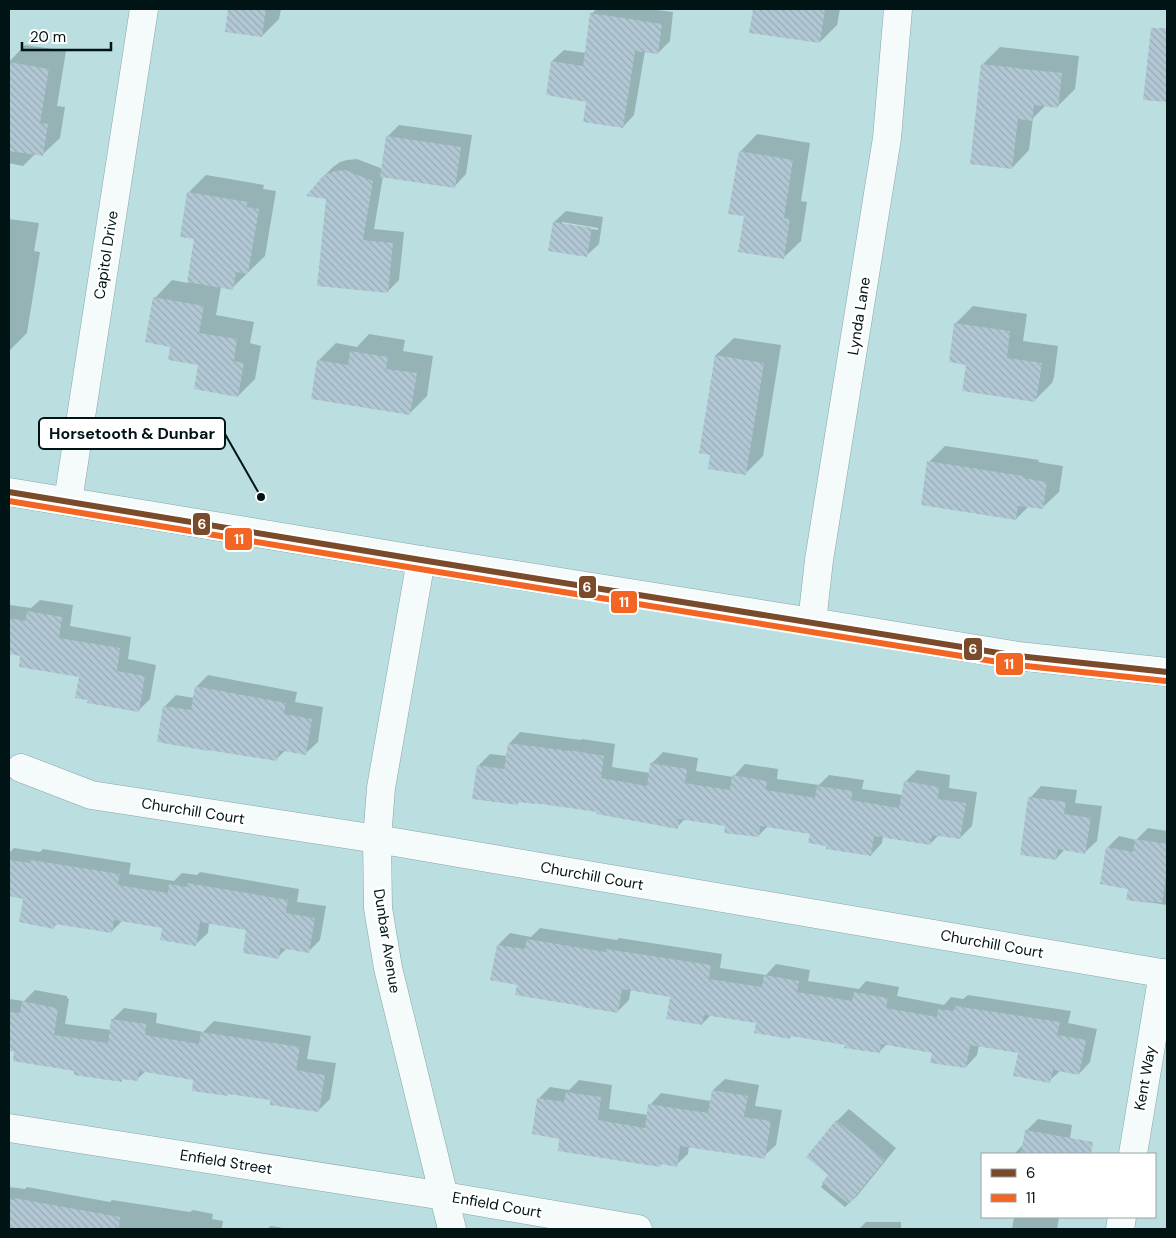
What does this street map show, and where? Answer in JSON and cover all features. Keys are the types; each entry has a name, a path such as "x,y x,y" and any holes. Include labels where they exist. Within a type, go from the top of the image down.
{"street":[{"name":"Capitol Drive","path":"68,501 144,9"},
{"name":"Lynda Lane","path":"812,622 819,560 887,138 898,9"},
{"path":"9,492 1018,656 1167,672"},
{"name":"Dunbar Avenue","path":"421,560 381,788 376,839 378,908 388,968 452,1229"},
{"name":"Churchill Court","path":"21,768 91,795 376,839 1165,973"},
{"name":"Kent Way","path":"1133,1153 1165,973"},
{"name":"Enfield Street","path":"9,1128 444,1196"},
{"name":"Enfield Court","path":"444,1196 638,1229"}],"building":[{"path":"228,9 266,9 262,37 225,32"},
{"path":"753,9 825,9 820,43 749,33"},
{"path":"590,13 662,24 658,54 635,51 623,128 583,122 586,102 546,95 551,61 583,66"},
{"path":"1151,28 1167,28 1167,102 1143,100"},
{"path":"9,62 49,69 40,123 48,124 43,156 9,151"},
{"path":"981,64 1062,73 1058,108 1034,105 1032,121 1018,119 1012,169 970,164"},
{"path":"386,136 461,147 455,188 380,177"},
{"path":"739,151 793,160 784,218 790,219 784,259 738,252 744,216 728,214"},
{"path":"345,170 373,181 363,240 393,243 388,293 317,286 326,199 306,196 323,176 335,171"},
{"path":"187,192 248,202 246,207 259,209 248,274 236,272 233,290 187,282 194,239 180,237"},
{"path":"553,222 592,228 587,257 548,251"},
{"path":"153,297 204,306 199,333 237,339 234,361 244,363 238,397 194,389 198,365 168,360 170,347 145,342"},
{"path":"954,323 1010,331 1007,358 1042,363 1035,402 962,391 966,365 949,362"},
{"path":"350,351 388,357 386,369 417,373 410,415 311,399 317,360 348,365"},
{"path":"715,355 764,363 746,475 708,469 710,455 699,453"},
{"path":"927,461 1023,476 1023,478 1047,482 1043,509 1018,506 1016,520 921,505"},
{"path":"27,611 62,617 59,638 120,648 117,671 145,676 139,712 87,703 88,700 75,698 79,677 19,667 20,656 9,654 9,618 25,621"},
{"path":"195,686 286,703 284,714 312,719 306,755 279,750 277,761 157,742 163,706 191,710"},
{"path":"508,743 604,756 601,778 647,786 650,763 687,769 685,783 730,790 732,775 767,781 766,790 815,798 817,786 853,791 851,800 899,808 904,781 939,787 938,799 966,803 960,839 932,835 930,845 874,836 871,856 826,849 826,846 808,843 810,834 760,826 759,837 724,833 725,826 679,819 678,829 596,814 597,812 535,803 518,802 518,805 472,799 477,765 504,769"},
{"path":"1028,797 1066,802 1064,814 1091,818 1085,854 1058,849 1056,860 1020,855"},
{"path":"1135,839 1167,844 1167,870 1162,903 1126,900 1128,889 1100,884 1106,847 1133,852"},
{"path":"9,860 30,863 31,860 120,874 118,885 168,893 169,884 187,887 187,883 288,900 286,913 315,918 309,953 280,948 279,959 243,953 246,930 200,922 196,946 160,940 162,928 114,920 112,933 55,924 54,929 19,922 23,899 9,896"},
{"path":"527,939 606,952 606,949 711,965 709,979 762,987 764,975 799,981 797,992 852,1001 854,992 888,998 886,1008 937,1017 938,1009 954,1011 955,1006 1060,1022 1057,1035 1086,1040 1079,1075 1053,1070 1050,1083 1013,1076 1018,1053 970,1045 966,1068 930,1063 932,1053 881,1044 880,1053 844,1048 845,1045 791,1036 790,1039 754,1033 756,1023 704,1015 702,1025 666,1019 670,997 622,989 618,1013 515,995 517,985 490,980 497,945 525,949"},
{"path":"22,1001 58,1010 54,1035 108,1043 111,1019 146,1024 145,1035 199,1044 201,1032 300,1047 296,1070 325,1075 319,1112 270,1105 270,1100 192,1091 193,1080 139,1071 138,1081 122,1079 122,1082 74,1075 74,1071 13,1061 14,1052 9,1051 9,1012 20,1013"},
{"path":"712,1090 748,1096 744,1117 771,1121 765,1159 680,1146 677,1167 661,1164 660,1167 558,1151 559,1139 532,1134 537,1098 564,1102 566,1092 601,1097 598,1120 645,1128 648,1104 708,1113"},
{"path":"836,1120 885,1160 849,1204 822,1183 828,1175 806,1157"},
{"path":"1025,1130 1093,1142 1091,1153 1021,1153"},
{"path":"14,1198 120,1217 119,1229 9,1229 9,1199 14,1200"}],"transit line":[{"name":"6","path":"9,492 1018,656 1167,672"},
{"name":"11","path":"9,501 1017,665 1166,681"}],"place":[{"name":"Horsetooth & Dunbar","path":"261,497"}]}
